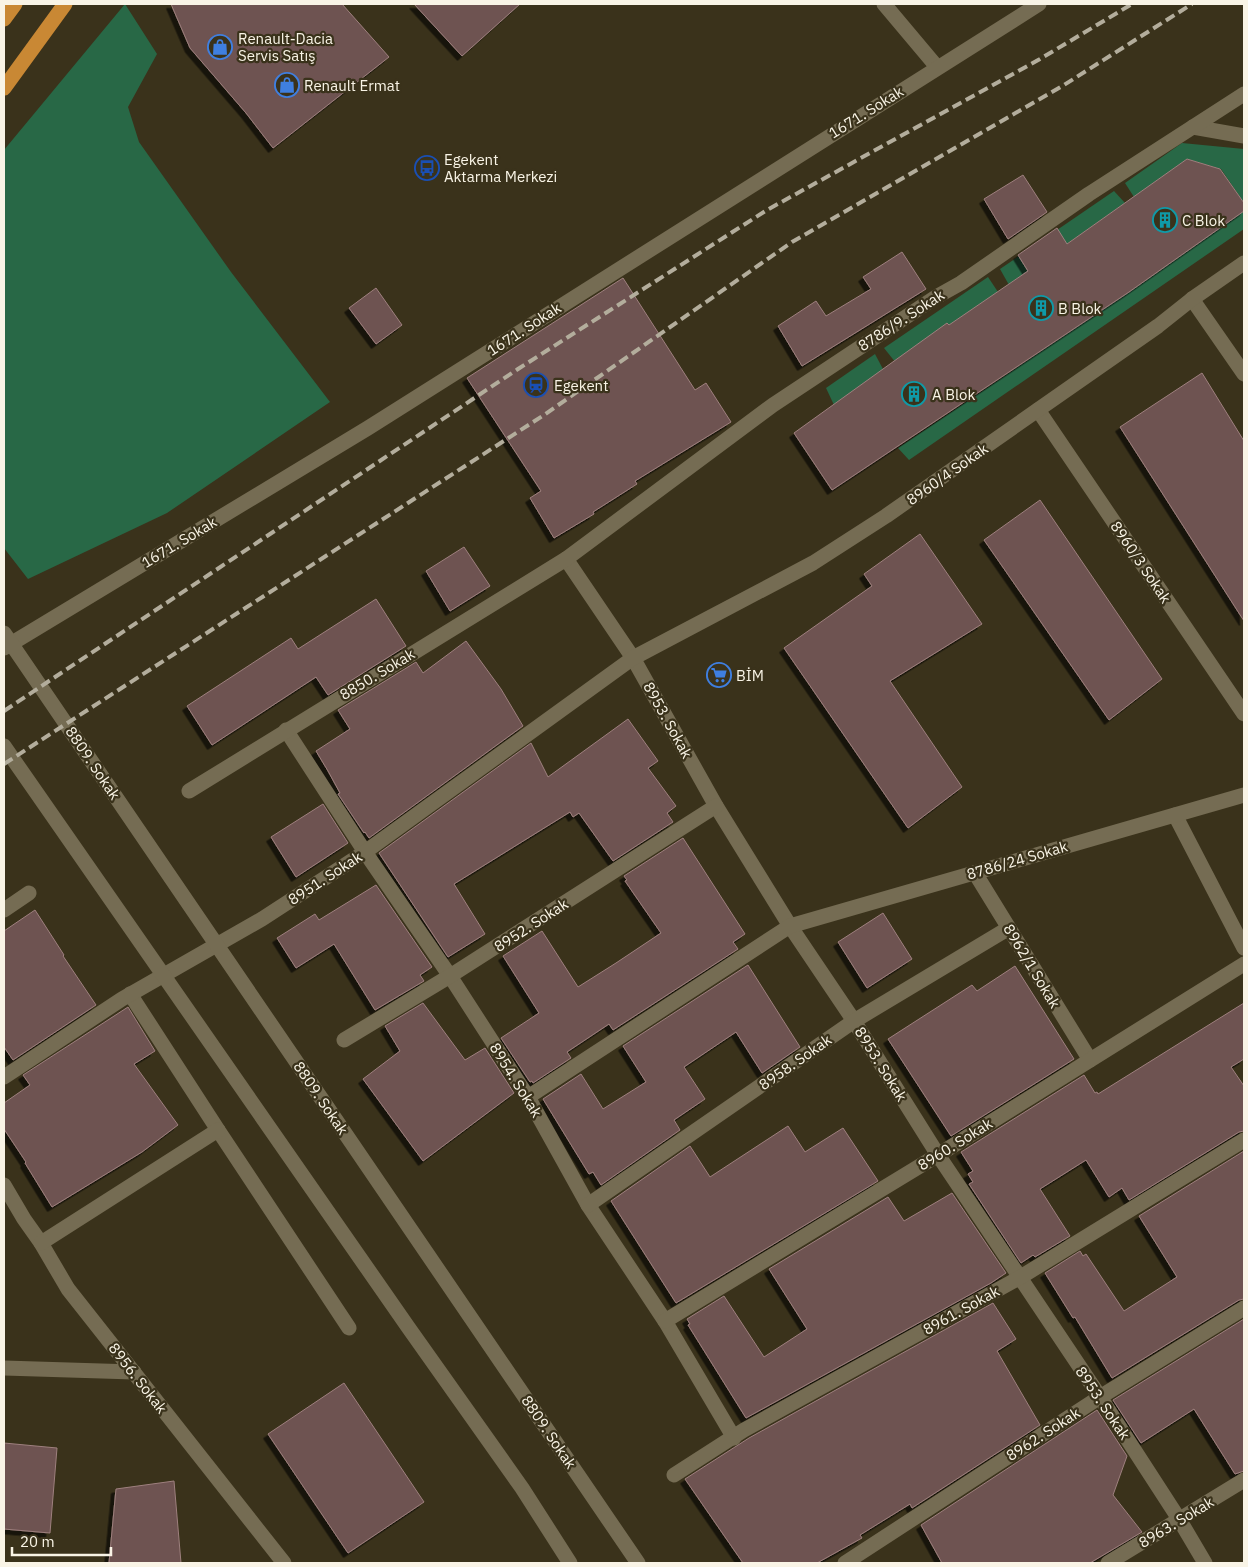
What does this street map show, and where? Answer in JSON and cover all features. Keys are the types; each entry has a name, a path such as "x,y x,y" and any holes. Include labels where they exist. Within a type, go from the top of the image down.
{"highway":[{"path":"4,19 15,4"},
{"path":"4,88 65,4"}],"street":[{"path":"884,4 937,67"},
{"name":"1671. Sokak","path":"4,648 368,428 1039,4"},
{"name":"8786/9. Sokak","path":"566,559 772,405 960,283 1089,194 1244,94"},
{"path":"1193,127 1244,136"},
{"name":"8960/4 Sokak","path":"633,658 814,563 912,498 1158,326 1192,299 1244,263"},
{"path":"1192,299 1244,374"},
{"name":"8960/3 Sokak","path":"1038,410 1244,714"},
{"name":"8953. Sokak","path":"566,559 633,658 716,806 790,926 854,1021 938,1155 1180,1519 1205,1563"},
{"name":"8850. Sokak","path":"189,790 566,559"},
{"name":"8809. Sokak","path":"4,633 638,1563"},
{"name":"8951. Sokak","path":"4,1077 130,994 262,919 365,852 633,658"},
{"name":"8954. Sokak","path":"286,730 528,1097 588,1205 665,1321 734,1438"},
{"path":"4,746 402,1319 522,1488 566,1562"},
{"name":"8786/24 Sokak","path":"528,1097 790,926 1175,816 1244,794"},
{"name":"8952. Sokak","path":"344,1040 450,976 716,806"},
{"path":"1175,816 1244,948"},
{"name":"8962/1 Sokak","path":"975,873 1090,1060"},
{"path":"4,910 29,893"},
{"name":"8958. Sokak","path":"588,1205 854,1021 1009,928"},
{"name":"8960. Sokak","path":"665,1321 938,1155 1244,964"},
{"path":"130,994 349,1328"},
{"path":"41,1243 218,1130"},
{"name":"8961. Sokak","path":"674,1475 761,1421 1019,1278 1244,1140"},
{"name":"8956. Sokak","path":"4,1186 68,1289 284,1563"},
{"name":"8962. Sokak","path":"854,1561 1100,1397 1244,1308"},
{"path":"4,1368 134,1372"},
{"name":"8963. Sokak","path":"1108,1563 1244,1480"}],"green space":[{"path":"125,4 157,54 128,107 139,142 231,272 330,402 167,513 28,579 4,548 4,150"},
{"path":"1182,143 1244,149 1244,203 1221,169 1187,159 1134,197 1125,183"},
{"path":"1114,191 1125,203 1009,285 1000,269"},
{"path":"1244,211 1244,229 909,460 898,448 1129,292"},
{"path":"988,277 998,292 896,363 884,348"},
{"path":"875,354 884,371 834,405 826,388"}],"building":[{"name":"Renault Ermat","path":"171,4 342,4 389,57 273,148 246,113 190,48"},
{"path":"414,4 520,4 462,56"},
{"path":"1187,159 1220,169 1244,203 1244,211 1129,292 832,490 794,433 947,323 949,325 1028,271 1018,255 1057,228 1067,244"},
{"path":"1023,175 1047,212 1008,239 984,199"},
{"path":"902,252 926,289 802,366 778,326 816,301 826,316 871,289 863,277"},
{"path":"623,278 695,390 706,383 731,422 635,481 637,484 593,512 594,514 554,538 530,498 541,491 467,378"},
{"path":"376,288 402,325 376,344 349,308"},
{"path":"1202,373 1244,441 1244,621 1120,427"},
{"path":"1040,500 1162,679 1109,720 984,540"},
{"path":"920,534 982,624 890,681 962,787 908,828 784,648 872,586 864,574"},
{"path":"464,547 490,586 450,611 426,571"},
{"path":"376,599 406,646 328,695 316,677 212,745 187,706 291,638 298,649"},
{"path":"466,641 501,689 523,726 369,838 338,794 340,793 316,751 350,729 338,710 416,662 423,673"},
{"path":"628,719 658,761 648,768 676,806 667,813 673,822 613,861 579,813 573,817 570,812 454,884 485,934 448,957 379,853 531,743 548,777"},
{"path":"323,804 348,843 296,877 271,837"},
{"path":"683,838 745,934 733,942 738,949 613,1030 609,1024 567,1052 571,1058 533,1083 532,1081 530,1082 501,1038 539,1013 503,956 542,931 578,987 616,963 661,933 625,881 627,880 624,876"},
{"path":"376,885 432,967 420,975 424,981 375,1010 334,944 296,968 277,938 315,914 319,920"},
{"path":"35,910 96,1005 13,1060 4,1047 4,931"},
{"path":"883,913 912,959 867,988 838,942"},
{"path":"748,965 800,1047 762,1073 736,1032 684,1067 705,1099 674,1120 680,1130 601,1185 593,1172 589,1174 543,1099 581,1074 603,1109 646,1082 623,1046"},
{"path":"1015,966 1074,1059 951,1136 888,1039 972,985 977,991"},
{"path":"423,1003 465,1060 485,1048 514,1093 423,1161 363,1079 400,1051 385,1026"},
{"path":"1244,1003 1244,1059 1231,1067 1244,1086 1244,1131 1239,1132 1129,1200 1122,1188 1109,1197 1086,1160 1040,1189 1070,1236 1035,1257 1033,1255 1021,1263 969,1184 973,1182 968,1174 973,1171 961,1152 1084,1075 1095,1093 1097,1092 1098,1094"},
{"path":"128,1007 155,1051 134,1064 178,1125 142,1152 52,1207 4,1129 4,1103 30,1085 23,1075"},
{"path":"788,1126 805,1152 843,1128 878,1181 676,1303 611,1201 690,1146 710,1177"},
{"path":"1244,1151 1244,1299 1239,1300 1112,1378 1075,1317 1073,1318 1045,1273 1080,1251 1083,1256 1086,1254 1124,1311 1177,1277 1139,1216"},
{"path":"952,1193 1006,1273 746,1418 688,1325 690,1324 687,1319 724,1296 764,1357 807,1329 769,1269 888,1197 904,1221"},
{"path":"993,1303 1016,1339 997,1351 1040,1425 912,1508 910,1504 860,1535 862,1538 817,1563 743,1563 685,1479 749,1438"},
{"path":"1244,1319 1244,1471 1235,1474 1194,1409 1141,1443 1113,1400"},
{"path":"344,1383 424,1502 348,1553 268,1434"},
{"path":"1097,1410 1127,1456 1113,1495 1142,1532 1090,1563 942,1563 921,1525"},
{"path":"4,1443 57,1448 50,1533 4,1529"},
{"path":"174,1481 181,1563 109,1563 116,1489"}],"railway":[{"path":"4,711 518,369 767,210 1040,59 1132,4"},
{"path":"4,764 544,415 792,242 1064,85 1192,4"}],"place":[{"name":"Renault-Dacia Servis Satış","path":"220,47"},
{"name":"Renault Ermat","path":"287,85"},
{"name":"Egekent Aktarma Merkezi","path":"427,168"},
{"name":"C Blok","path":"1165,220"},
{"name":"B Blok","path":"1041,308"},
{"name":"Egekent","path":"536,385"},
{"name":"A Blok","path":"914,394"},
{"name":"BİM","path":"719,675"}]}
